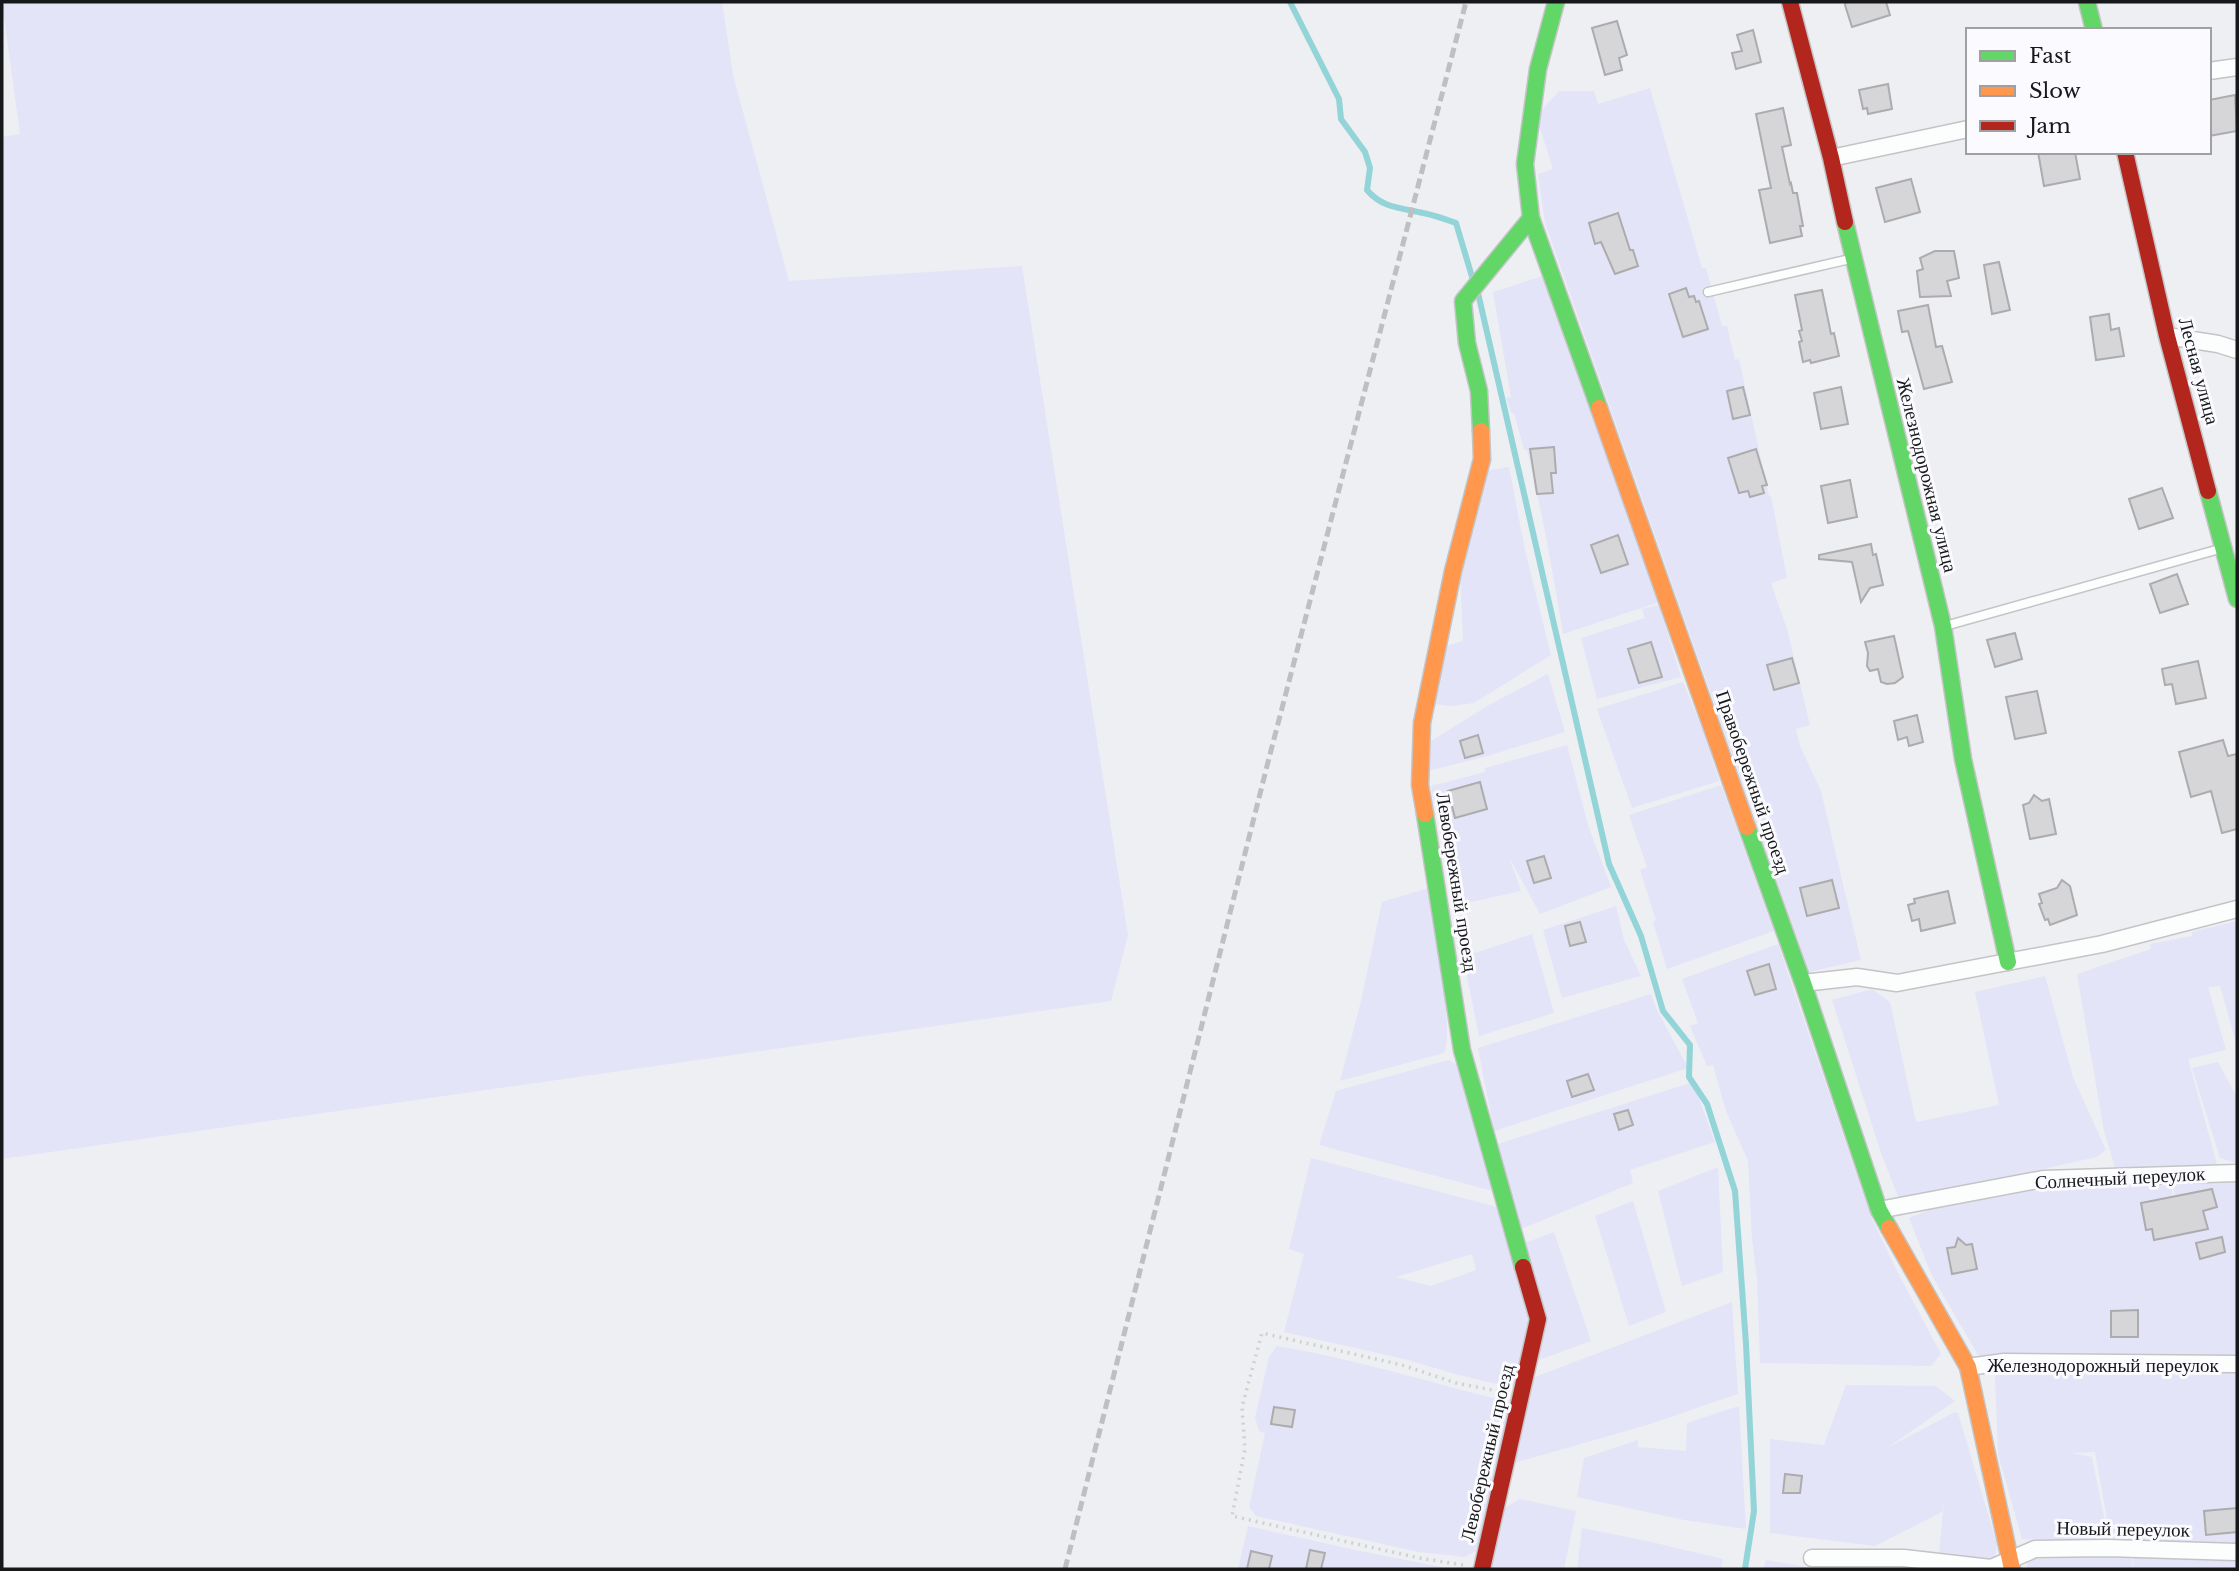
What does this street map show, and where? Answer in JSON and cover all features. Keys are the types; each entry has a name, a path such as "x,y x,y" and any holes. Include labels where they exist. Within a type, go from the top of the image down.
{"street":[{"name":"Правобережный проезд","path":"1556,2 1538,69 1525,164 1531,218 1803,983 1879,1210 1968,1367 2011,1565"},
{"name":"Железнодорожная улица","path":"1790,2 1831,158 1942,626 1963,759 2008,962"},
{"path":"2087,2 2094,28"},
{"path":"2211,71 2237,67"},
{"path":"1831,158 1966,129"},
{"name":"Лесная улица","path":"2125,154 2167,335 2237,599"},
{"name":"Левобережный проезд","path":"1483,1569 1538,1319 1462,1050 1420,785 1422,723 1453,571 1482,459 1479,391 1467,343 1463,301 1531,218"},
{"path":"2167,335 2237,350"},
{"path":"1803,983 1857,976 1897,983 2102,944 2237,909"},
{"name":"Солнечный переулок","path":"1879,1210 2043,1179 2237,1173"},
{"name":"Железнодорожный переулок","path":"1968,1367 2004,1362 2237,1364"},
{"name":"Новый переулок","path":"1812,1558 1905,1558 1991,1569 2011,1565 2035,1549 2237,1552"}],"lane":[{"path":"1708,292 1853,258"},
{"path":"1942,626 2224,547"}],"path":[{"path":"1483,1569 1419,1558 1232,1516 1245,1449 1242,1407 1262,1333 1402,1365 1456,1382 1522,1395"}],"shaded area":[{"path":"2,2 722,2 733,75 789,281 1022,266 1128,935 1111,1001 2,1159 2,137 20,134"},
{"path":"1650,88 1702,268 1706,268 1722,326 1727,326 1735,360 1739,359 1787,578 1771,583 1787,629 1810,725 1796,729 1800,746 1821,791 1861,960 1809,972 1545,223 1538,174 1553,169 1539,125 1539,113 1559,91 1594,91 1598,104"},
{"path":"1546,275 1659,602 1563,634 1527,450 1524,450 1514,413 1511,413 1506,398 1511,397 1493,292"},
{"path":"1509,467 1525,550 1551,655 1474,703 1451,706 1434,704 1446,646 1463,641 1460,571 1485,471"},
{"path":"1659,605 1681,677 1597,699 1581,638 1645,618 1642,609"},
{"path":"1548,674 1565,732 1428,771 1431,741 1489,705"},
{"path":"1683,682 1704,733 1719,781 1632,808 1597,709"},
{"path":"1567,745 1588,825 1611,887 1540,914 1509,857 1521,891 1458,905 1431,786 1485,772 1485,768"},
{"path":"1721,785 1774,931 1667,969 1653,922 1656,920 1640,870 1647,867 1629,815"},
{"path":"1428,888 1445,999 1447,1041 1444,1053 1340,1081 1361,1001 1382,902"},
{"path":"1616,906 1624,940 1641,976 1562,998 1543,930"},
{"path":"2237,921 2237,1046 2220,986 2208,987 2226,1050 2188,1059 2218,1168 2116,1171 2104,1131 2077,974 2151,949 2150,944 2192,936 2192,932"},
{"path":"1532,934 1554,1013 1479,1036 1465,967 1472,954"},
{"path":"1778,944 1872,1219 1941,1354 1931,1366 1760,1363 1748,1161 1726,1111 1713,1065 1707,1066 1690,1026 1698,1023 1682,979"},
{"path":"2045,976 2073,1077 2106,1150 2097,1157 1899,1199 1881,1153 1832,1000 1872,989 1890,1002 1916,1122 1999,1105 1975,992"},
{"path":"1651,994 1688,1068 1494,1131 1478,1048"},
{"path":"1448,1060 1458,1065 1493,1191 1319,1145 1336,1091"},
{"path":"2218,1062 2237,1097 2237,1163 2220,1158 2192,1068"},
{"path":"1693,1082 1715,1142 1630,1170 1633,1183 1521,1229 1498,1144"},
{"path":"1311,1158 1497,1207 1530,1324 1517,1389 1404,1359 1284,1332 1304,1254 1289,1249","holes":["1472,1254 1476,1270 1431,1286 1396,1277"]},
{"path":"1718,1167 1723,1272 1682,1286 1658,1191"},
{"path":"2169,1180 2184,1239 2172,1182 2237,1180 2237,1356 1978,1355 1932,1276 1909,1218 1938,1206 2003,1194 2117,1182"},
{"path":"1633,1201 1666,1312 1629,1326 1595,1216"},
{"path":"1554,1232 1591,1341 1539,1360 1525,1243"},
{"path":"1732,1302 1738,1394 1647,1425 1514,1463 1535,1377"},
{"path":"1277,1346 1366,1365 1514,1403 1476,1551 1465,1557 1419,1552 1256,1516 1249,1507 1265,1433 1259,1431 1255,1418 1269,1357"},
{"path":"2157,1369 2237,1373 2237,1546 2111,1541 2095,1452 2072,1453 2092,1457 2109,1542 2022,1539 1998,1454 1995,1376 2008,1370"},
{"path":"1846,1385 1936,1386 1955,1401 1887,1448 1955,1412 1958,1413 1997,1544 1994,1561 1939,1554 1944,1499 1942,1512 1875,1546 1770,1533 1770,1439 1824,1445"},
{"path":"1739,1406 1746,1529 1684,1520 1577,1497 1584,1458 1638,1440 1638,1447 1686,1451 1687,1423"},
{"path":"1520,1499 1576,1511 1564,1569 1489,1569 1504,1508"},
{"path":"1248,1526 1360,1551 1452,1569 1238,1569"},
{"path":"1582,1528 1723,1559 1721,1569 1577,1569"},
{"path":"2082,1556 2131,1557 2133,1569 2028,1569 2026,1560"},
{"path":"2132,1556 2237,1557 2237,1569 2134,1569"},
{"path":"1766,1560 1812,1568 1873,1569 1763,1569"}],"building":[{"path":"1846,2 1886,2 1890,15 1852,27"},
{"path":"1617,21 1627,55 1619,58 1622,70 1605,75 1592,28"},
{"path":"1753,30 1761,62 1736,69 1732,53 1742,51 1737,35"},
{"path":"1888,84 1892,109 1868,114 1867,108 1863,109 1859,90"},
{"path":"2235,95 2237,131 2211,136 2211,100"},
{"path":"1783,108 1791,145 1782,147 1790,184 1793,193 1797,193 1803,226 1800,226 1802,236 1770,243 1759,190 1771,188 1756,114"},
{"path":"2038,154 2075,154 2080,179 2044,186"},
{"path":"1911,179 1920,212 1885,222 1876,188"},
{"path":"1618,213 1638,266 1615,274 1601,242 1595,244 1589,223"},
{"path":"1935,251 1954,251 1959,278 1947,281 1951,296 1920,297 1917,271 1923,269 1920,258"},
{"path":"1999,262 2010,310 1992,314 1984,265"},
{"path":"1686,288 1689,297 1694,296 1696,302 1699,301 1708,329 1683,337 1669,294"},
{"path":"1822,290 1831,334 1834,333 1839,356 1811,363 1810,360 1803,362 1799,342 1802,341 1799,331 1802,330 1795,295"},
{"path":"1928,305 1936,347 1942,346 1952,382 1924,389 1908,331 1902,332 1898,311"},
{"path":"2109,314 2111,330 2119,328 2124,356 2096,360 2090,317"},
{"path":"1743,387 1750,415 1733,419 1727,391"},
{"path":"1841,387 1848,424 1821,429 1814,393"},
{"path":"1554,447 1556,473 1551,473 1553,493 1537,494 1530,449"},
{"path":"1756,449 1767,485 1762,486 1764,493 1750,497 1748,491 1739,493 1728,458"},
{"path":"1850,480 1857,517 1828,523 1821,486"},
{"path":"2162,488 2173,518 2139,529 2129,499"},
{"path":"1618,535 1628,564 1601,573 1591,545"},
{"path":"1871,544 1883,585 1870,588 1861,602 1852,562 1819,559 1819,555"},
{"path":"2177,574 2188,604 2160,613 2150,584"},
{"path":"2015,633 2022,659 1995,667 1987,640"},
{"path":"1894,636 1903,677 1895,683 1887,684 1881,682 1878,669 1870,671 1867,666 1865,642"},
{"path":"1651,642 1662,677 1639,683 1628,649"},
{"path":"1792,658 1799,683 1774,690 1767,665"},
{"path":"2198,661 2206,698 2176,704 2172,684 2165,685 2162,669"},
{"path":"2037,691 2046,733 2015,739 2006,697"},
{"path":"1917,715 1923,742 1909,746 1907,737 1898,740 1894,721"},
{"path":"1478,735 1483,753 1465,758 1460,741"},
{"path":"2223,740 2228,756 2237,754 2237,829 2222,833 2211,791 2191,797 2179,752"},
{"path":"1480,782 1487,809 1455,818 1448,791"},
{"path":"2034,795 2042,801 2049,799 2056,834 2030,839 2023,805 2029,803"},
{"path":"1544,856 1551,878 1534,883 1527,861"},
{"path":"1832,880 1839,908 1807,916 1800,888"},
{"path":"2062,880 2070,886 2077,915 2050,925 2048,919 2045,920 2039,904 2042,903 2039,894 2057,888"},
{"path":"1948,891 1955,923 1921,931 1919,919 1912,921 1908,905 1915,903 1914,899"},
{"path":"1580,922 1586,942 1570,946 1565,926"},
{"path":"1769,964 1776,989 1755,995 1747,971"},
{"path":"1588,1074 1594,1090 1572,1097 1567,1081"},
{"path":"1628,1110 1633,1125 1619,1130 1614,1114"},
{"path":"2212,1189 2217,1207 2203,1211 2208,1229 2154,1240 2152,1229 2146,1230 2141,1203"},
{"path":"2222,1237 2225,1252 2200,1259 2196,1243"},
{"path":"1958,1238 1966,1245 1972,1244 1977,1269 1952,1274 1947,1248 1955,1247"},
{"path":"2138,1310 2138,1337 2111,1337 2111,1311"},
{"path":"1274,1407 1295,1410 1292,1427 1271,1424"},
{"path":"1785,1474 1802,1476 1800,1493 1783,1493"},
{"path":"2237,1508 2237,1532 2206,1535 2204,1511"},
{"path":"1310,1550 1325,1553 1321,1569 1306,1569"},
{"path":"1251,1551 1272,1556 1269,1569 1247,1569"}],"waterway":[{"path":"1290,2 1339,99 1341,119 1365,152 1370,168 1367,190 1386,204 1456,223 1473,280"},
{"path":"1478,293 1609,864 1641,936 1663,1011 1690,1045 1689,1077 1707,1104 1735,1191 1754,1511 1745,1569"}],"railway":[{"path":"1065,1569 1268,762 1466,2"}],"traffic: fast":[{"path":"1556,2 1538,69 1525,164 1531,218 1599,408"},
{"path":"2087,2 2094,28"},
{"path":"1481,431 1479,391 1467,343 1463,301 1531,218"},
{"path":"1845,222 1943,626 1963,759 2008,962"},
{"path":"2208,491 2237,599"},
{"path":"1425,814 1462,1050 1523,1267"},
{"path":"1747,827 1803,983 1879,1210 1889,1228"}],"traffic: slow":[{"path":"1599,408 1747,827"},
{"path":"1425,814 1420,785 1422,723 1453,571 1482,459 1481,431"},
{"path":"1889,1228 1968,1367 2012,1569"}],"traffic: jam":[{"path":"1790,2 1845,222"},
{"path":"2125,154 2167,336 2208,491"},
{"path":"1482,1569 1538,1319 1523,1267"}]}
